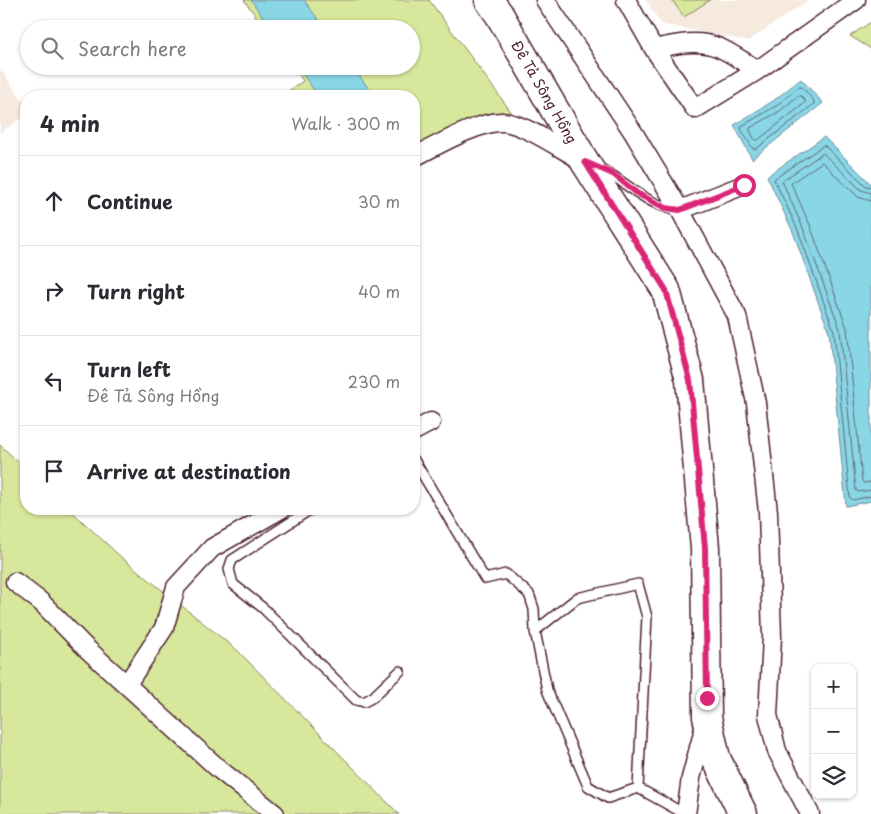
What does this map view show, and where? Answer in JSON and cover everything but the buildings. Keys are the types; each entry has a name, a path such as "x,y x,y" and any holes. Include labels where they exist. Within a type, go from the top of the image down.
{"main road":[{"name":"Đê Tả Sông Hồng","path":"489,0 585,162 666,290 690,380 705,548 707,717 716,758 743,814"}],"street":[{"path":"545,0 633,132 680,210 737,316 756,403 768,512 772,637 768,715 776,751 810,814"},
{"path":"626,0 654,48 695,109 758,70 856,0"},
{"path":"654,48 683,43 701,43 719,48 758,70"},
{"path":"420,154 456,135 491,123 502,122 519,126 585,162"},
{"path":"680,210 744,185"},
{"path":"420,428 431,422"},
{"path":"127,684 164,628 176,587 212,548 270,515"},
{"path":"15,582 41,602 86,648 220,770 275,814"},
{"path":"685,814 691,778 707,717"}],"lane":[{"path":"585,162 613,174 638,194 666,208 680,210"},
{"path":"420,470 484,579 506,574 529,594 534,609 535,631 548,690 588,786 608,798 638,788 685,814"},
{"path":"302,515 232,560 229,569 233,584 263,608 356,700 364,702 373,697 400,671"},
{"path":"535,631 577,598 638,584 647,617 638,788"}],"shaded area":[{"path":"646,0 809,0 748,41 661,24"},
{"path":"0,69 20,97 20,119 0,133"}],"green space":[{"path":"244,0 429,0 512,113 420,151 420,90 290,90 303,81 299,75 420,75 420,20 258,20"},
{"path":"672,0 710,0 684,17"},
{"path":"871,22 871,49 850,36"},
{"path":"0,445 20,463 20,515 75,515 122,558 237,650 399,814 0,814"}],"water":[{"path":"251,0 304,0 318,20 265,20"},
{"path":"303,75 359,75 370,90 314,90"},
{"path":"801,79 823,103 752,159 734,125 773,101"},
{"path":"824,137 871,184 871,501 846,506 829,332 793,232 767,176"}],"route":[{"path":"707,698 705,548 690,380 666,290 585,162 613,174 638,194 666,208 680,210 744,185"}]}
